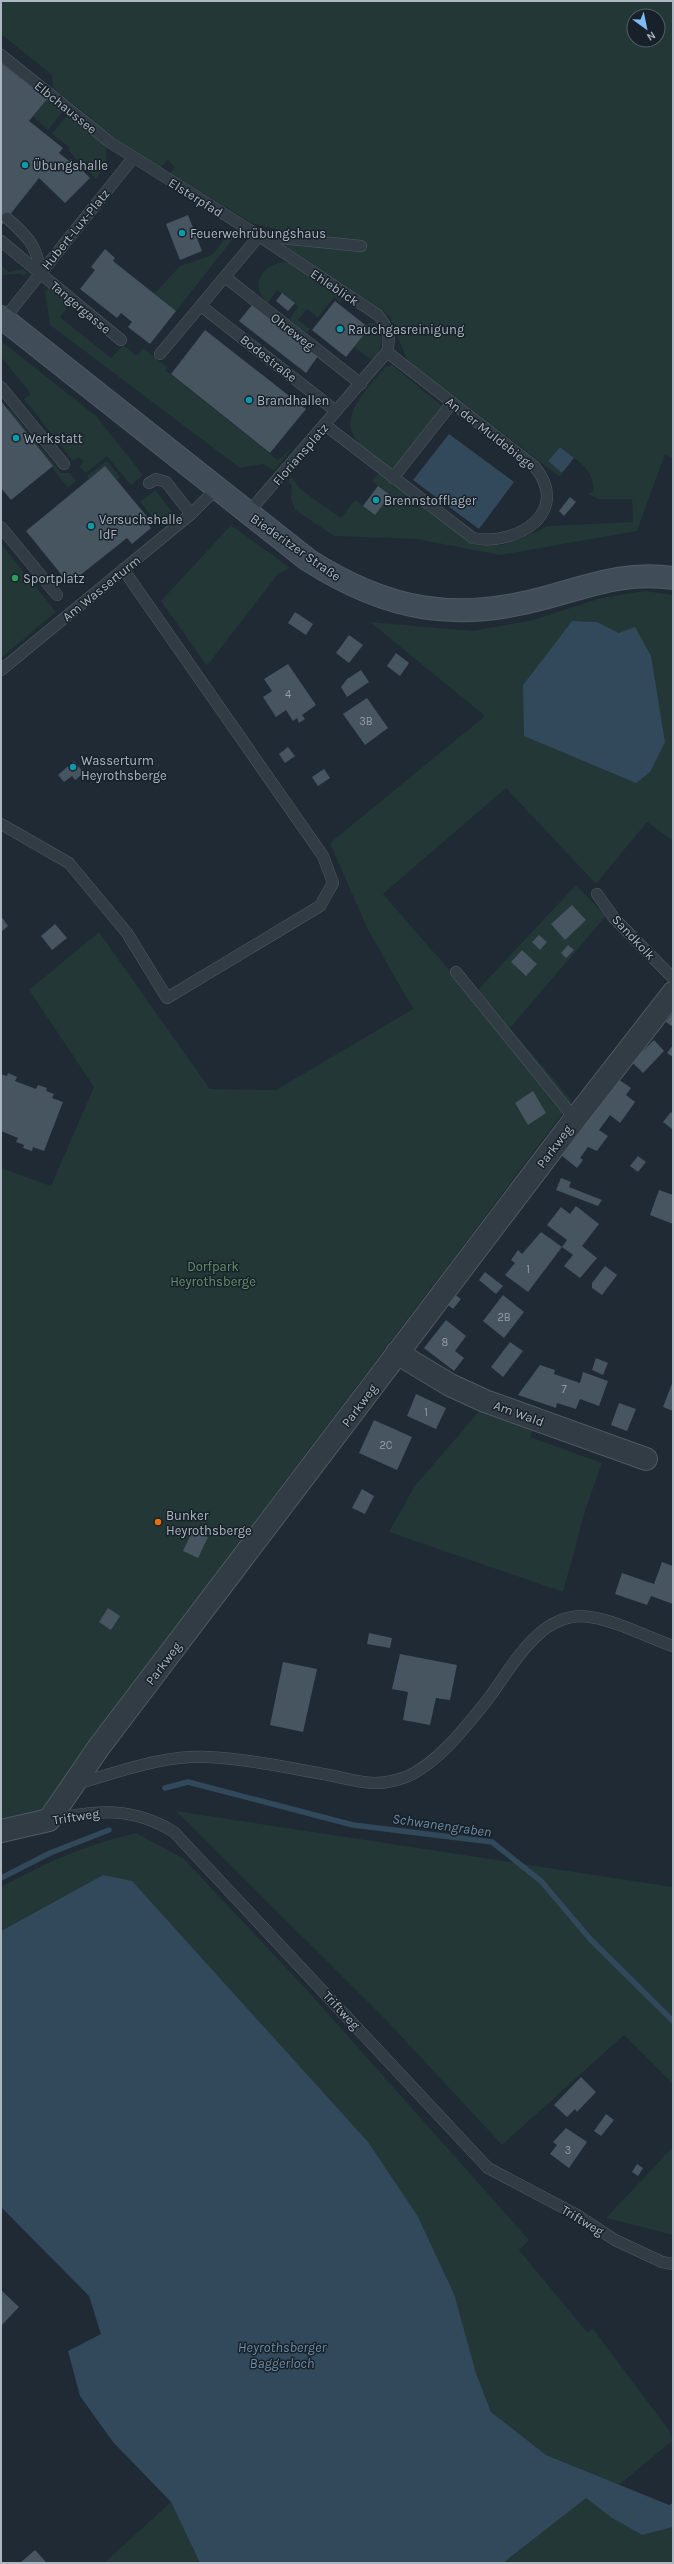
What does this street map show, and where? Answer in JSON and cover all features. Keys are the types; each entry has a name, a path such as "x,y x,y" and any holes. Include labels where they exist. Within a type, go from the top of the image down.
{"street":[{"name":"Biederitzer Straße","path":"2,318 216,488 254,507 334,576 384,599 412,606 468,610 494,609 542,599 620,577 645,575 673,578"},
{"name":"Parkweg","path":"50,1820 99,1747 575,1119 673,994"},
{"name":"Am Wald","path":"397,1353 450,1385 485,1401 646,1459"},
{"name":"Triftweg","path":"1,1830 50,1820"}],"lane":[{"name":"Elbchaussee","path":"1,55 111,143 133,158"},
{"name":"Elsterpfad","path":"133,158 259,236"},
{"name":"Hubert-Lux-Platz","path":"2,318 41,273 133,158"},
{"path":"7,218 30,240 37,252 41,273"},
{"path":"160,354 259,236 361,246"},
{"name":"Ehleblick","path":"259,236 378,315 388,330 390,342 387,352"},
{"name":"Tangergasse","path":"1,241 121,340"},
{"name":"Ohreweg","path":"225,277 362,384"},
{"name":"Bodestraße","path":"201,306 336,411"},
{"name":"Floriansplatz","path":"254,507 336,411 362,384 387,352"},
{"name":"An der Muldebiege","path":"325,425 473,538 490,540 514,535 528,527 540,516 548,501 546,483 541,474 387,352"},
{"path":"1,387 64,464"},
{"path":"393,478 452,403"},
{"path":"149,483 156,479 166,482 191,514"},
{"name":"Am Wasserturm","path":"1,670 191,514 216,488"},
{"path":"1,528 57,595"},
{"path":"1,824 69,863 127,933 167,998 320,906 333,883 323,856 123,569"},
{"name":"Sandkolk","path":"597,894 614,918 673,978"},
{"path":"456,972 575,1119"},
{"path":"73,1785 159,1760 196,1757 261,1762 376,1783 396,1780 415,1772 450,1743 485,1702 529,1644 558,1622 572,1617 589,1617 673,1646"},
{"name":"Triftweg","path":"50,1820 100,1810 142,1816 174,1832 488,2168 577,2215 615,2240 662,2262 673,2264"}],"green space":[{"path":"1,1 673,1 673,459 665,454 637,531 501,555 416,539 334,536 295,510 291,499 292,485 288,482 292,477 300,489 341,518 355,500 363,505 378,486 372,481 379,473 474,545 501,545 516,541 548,526 633,522 632,499 598,499 589,494 593,491 591,477 578,460 560,447 548,461 562,473 560,477 407,360 390,317 385,312 285,246 291,234 252,223 170,173 175,167 168,160 160,168 129,149 53,88 52,75 1,34"},
{"path":"48,97 64,110 48,130 33,116"},
{"path":"68,114 103,142 106,152 106,162 96,179 68,150 70,148 52,134"},
{"path":"232,230 236,235 176,311 154,294 180,266 212,255"},
{"path":"284,262 293,264 343,298 342,303 334,297 318,318 307,309 298,320 310,329 307,333 289,319 298,307 277,290 268,303 259,290 259,283 264,271 276,264"},
{"path":"1,265 9,272 23,269 27,273 24,276 20,274 1,275"},
{"path":"51,288 69,305 60,317 111,358 123,345 137,356 143,348 167,367 165,370 278,460 293,447 274,471 263,464 240,468 50,325 45,291"},
{"path":"374,322 382,334 382,338 377,356 371,360 354,347 368,328 366,326 368,323"},
{"path":"1,341 96,416 143,475 131,485 107,456 86,473 79,467 84,462 79,457 73,461 24,399 31,394 1,357"},
{"path":"392,365 442,406 395,468 392,469 379,462 356,440 351,429 351,418 354,408 368,387 385,367"},
{"path":"9,408 61,473 70,473 76,481 68,488 7,409"},
{"path":"107,461 120,477 117,480 105,466 89,479 87,476"},
{"path":"155,490 174,514 160,526 140,502"},
{"path":"231,525 290,568 278,574 207,666 161,601"},
{"name":"Sportplatz","path":"1,544 56,612 1,658"},
{"name":"Dorfpark Heyrothsberge","path":"645,591 673,595 673,841 647,822 596,884 506,788 383,894 472,996 576,885 606,916 510,1028 572,1101 89,1741 41,1811 1,1820 1,1168 51,1186 94,1087 29,990 99,932 210,1089 276,1090 413,1009 368,930 330,843 485,716 370,622 472,631 533,620 601,598","holes":["572,621 597,622 619,633 658,700 665,742 523,685"]},
{"path":"481,1409 534,1427 530,1437 602,1463 586,1508 563,1592 389,1532 414,1487"},
{"path":"176,1811 673,1887 673,2084 624,2035 502,2145 387,2021"},
{"path":"136,1833 184,1859 306,1989 529,2240 519,2250 587,2332 593,2329 669,2430 672,2441 619,2485 546,2455 491,2412 476,2373 103,1875 1,1931 1,1887 35,1869 67,1855 99,1843"},
{"path":"673,2147 673,2235 606,2218"},
{"path":"586,2497 612,2518 642,2535 673,2527 673,2563 503,2563"},
{"path":"171,2502 200,2563 104,2563"}],"water":[{"path":"449,434 514,482 479,529 413,480"},
{"path":"560,447 574,458 562,473 548,461"},
{"path":"572,621 597,622 619,633 635,627 651,656 665,742 650,772 636,783 524,736 523,685"},
{"name":"Heyrothsberger Baggerloch","path":"103,1875 132,1881 368,2142 417,2215 454,2294 476,2373 491,2412 546,2455 669,2505 673,2503 673,2527 642,2535 612,2518 586,2498 503,2563 200,2563 171,2502 113,2442 80,2396 68,2351 101,2334 89,2296 1,2207 1,1931"}],"building":[{"name":"Übungshalle","path":"1,63 47,99 29,121 63,148 59,153 69,161 71,159 90,178 65,203 39,178 1,226"},
{"name":"Feuerwehrübungshaus","path":"188,215 202,251 180,260 166,224"},
{"path":"105,249 115,258 113,261 176,311 150,344 128,327 132,322 121,313 117,318 80,289 95,270 91,267"},
{"path":"282,293 295,303 288,311 276,301"},
{"name":"Rauchgasreinigung","path":"335,301 369,328 346,357 312,330"},
{"path":"252,305 318,356 306,373 239,321"},
{"name":"Brandhallen","path":"205,330 306,409 270,453 171,374"},
{"name":"Werkstatt","path":"1,401 53,466 11,500 1,488"},
{"name":"Versuchshalle IdF","path":"105,466 149,519 146,522 151,528 132,544 127,538 69,584 26,531"},
{"name":"Brennstofflager","path":"378,486 390,495 375,515 363,506"},
{"path":"570,497 576,502 564,516 559,511"},
{"path":"295,612 313,624 306,635 288,623"},
{"path":"349,635 363,645 349,663 336,653"},
{"path":"396,653 409,663 400,676 387,666"},
{"path":"288,664 316,705 302,715 305,719 299,723 297,718 293,721 286,710 276,717 263,697 272,691 264,679"},
{"path":"361,670 369,682 347,697 341,687 347,679"},
{"path":"367,698 388,728 365,745 343,714"},
{"path":"288,747 295,756 285,763 279,754"},
{"name":"Wasserturm Heyrothsberge","path":"74,761 84,773 75,780 72,776 64,782 58,775"},
{"path":"324,769 330,778 318,786 312,777"},
{"path":"572,905 586,920 565,940 551,924"},
{"path":"1,916 8,926 1,932"},
{"path":"55,924 67,938 52,950 41,936"},
{"path":"539,935 547,942 540,950 532,942"},
{"path":"568,945 574,950 566,958 561,953"},
{"path":"522,950 537,964 526,976 511,962"},
{"path":"673,1013 673,1027 666,1022"},
{"path":"654,1040 664,1051 643,1073 632,1062"},
{"path":"673,1045 673,1057 667,1053"},
{"path":"8,1073 17,1077 15,1081 36,1089 38,1085 47,1088 46,1091 54,1094 52,1098 63,1102 44,1151 33,1147 32,1151 23,1148 24,1145 16,1142 18,1138 1,1131 1,1074 7,1076"},
{"path":"618,1079 631,1088 626,1095 635,1102 620,1123 610,1115 599,1130 608,1136 597,1151 588,1147 580,1158 583,1160 577,1168 561,1155"},
{"path":"533,1091 546,1113 528,1125 515,1103"},
{"path":"671,1112 673,1114 672,1129 663,1122"},
{"path":"638,1156 646,1162 638,1172 630,1166"},
{"path":"561,1178 571,1182 569,1187 602,1200 598,1206 556,1190"},
{"path":"659,1190 673,1195 673,1224 650,1215"},
{"path":"576,1206 599,1224 582,1246 597,1258 580,1278 564,1266 573,1255 562,1247 567,1240 547,1225 561,1207 570,1214"},
{"path":"541,1232 562,1247 528,1292 505,1275 515,1263 511,1260 518,1250 522,1254"},
{"path":"605,1266 617,1275 602,1295 592,1288 592,1283"},
{"path":"485,1272 503,1286 496,1294 479,1280"},
{"path":"454,1294 461,1299 453,1309 447,1304"},
{"path":"503,1295 524,1312 504,1338 483,1321"},
{"path":"446,1320 466,1336 455,1351 464,1358 454,1371 424,1348"},
{"path":"510,1342 523,1351 503,1377 491,1367"},
{"path":"596,1358 608,1363 603,1375 592,1370"},
{"path":"540,1365 555,1370 554,1374 580,1383 583,1372 608,1381 599,1406 580,1399 576,1409 557,1403 556,1408 518,1395"},
{"path":"673,1381 673,1411 663,1407"},
{"path":"416,1394 446,1408 436,1429 407,1416"},
{"path":"619,1403 636,1409 627,1431 611,1425"},
{"path":"374,1420 412,1437 397,1470 359,1453"},
{"path":"362,1489 374,1496 365,1514 352,1508"},
{"path":"193,1530 208,1537 198,1558 183,1551"},
{"path":"662,1562 673,1566 673,1604 651,1596 647,1605 615,1594 622,1573 654,1584"},
{"path":"108,1608 120,1616 111,1630 99,1622"},
{"path":"369,1633 392,1638 390,1648 367,1644"},
{"path":"400,1654 457,1665 450,1700 436,1698 430,1725 403,1720 408,1692 392,1689"},
{"path":"283,1662 317,1669 303,1732 270,1725"},
{"path":"581,2077 596,2092 577,2112 575,2109 567,2117 554,2105"},
{"path":"606,2114 614,2120 601,2136 594,2131"},
{"path":"566,2128 587,2142 569,2168 550,2154 557,2145 553,2142"},
{"path":"637,2164 643,2168 638,2176 632,2172"},
{"path":"1,2290 19,2307 1,2326"},
{"path":"35,2550 47,2563 20,2563"}],"waterway":[{"name":"Schwanengraben","path":"165,1788 188,1782 353,1825 492,1842 541,1881 591,1940 673,2021"},
{"name":"Schwanengraben","path":"1,1878 50,1853 109,1830"}],"place":[{"name":"Übungshalle","path":"25,165"},
{"name":"Feuerwehrübungshaus","path":"182,233"},
{"name":"Rauchgasreinigung","path":"340,329"},
{"name":"Brandhallen","path":"249,400"},
{"name":"Werkstatt","path":"16,438"},
{"name":"Brennstofflager","path":"376,500"},
{"name":"Versuchshalle IdF","path":"91,526"},
{"name":"Sportplatz","path":"15,578"},
{"name":"Wasserturm Heyrothsberge","path":"73,767"},
{"name":"Bunker Heyrothsberge","path":"158,1522"}]}
